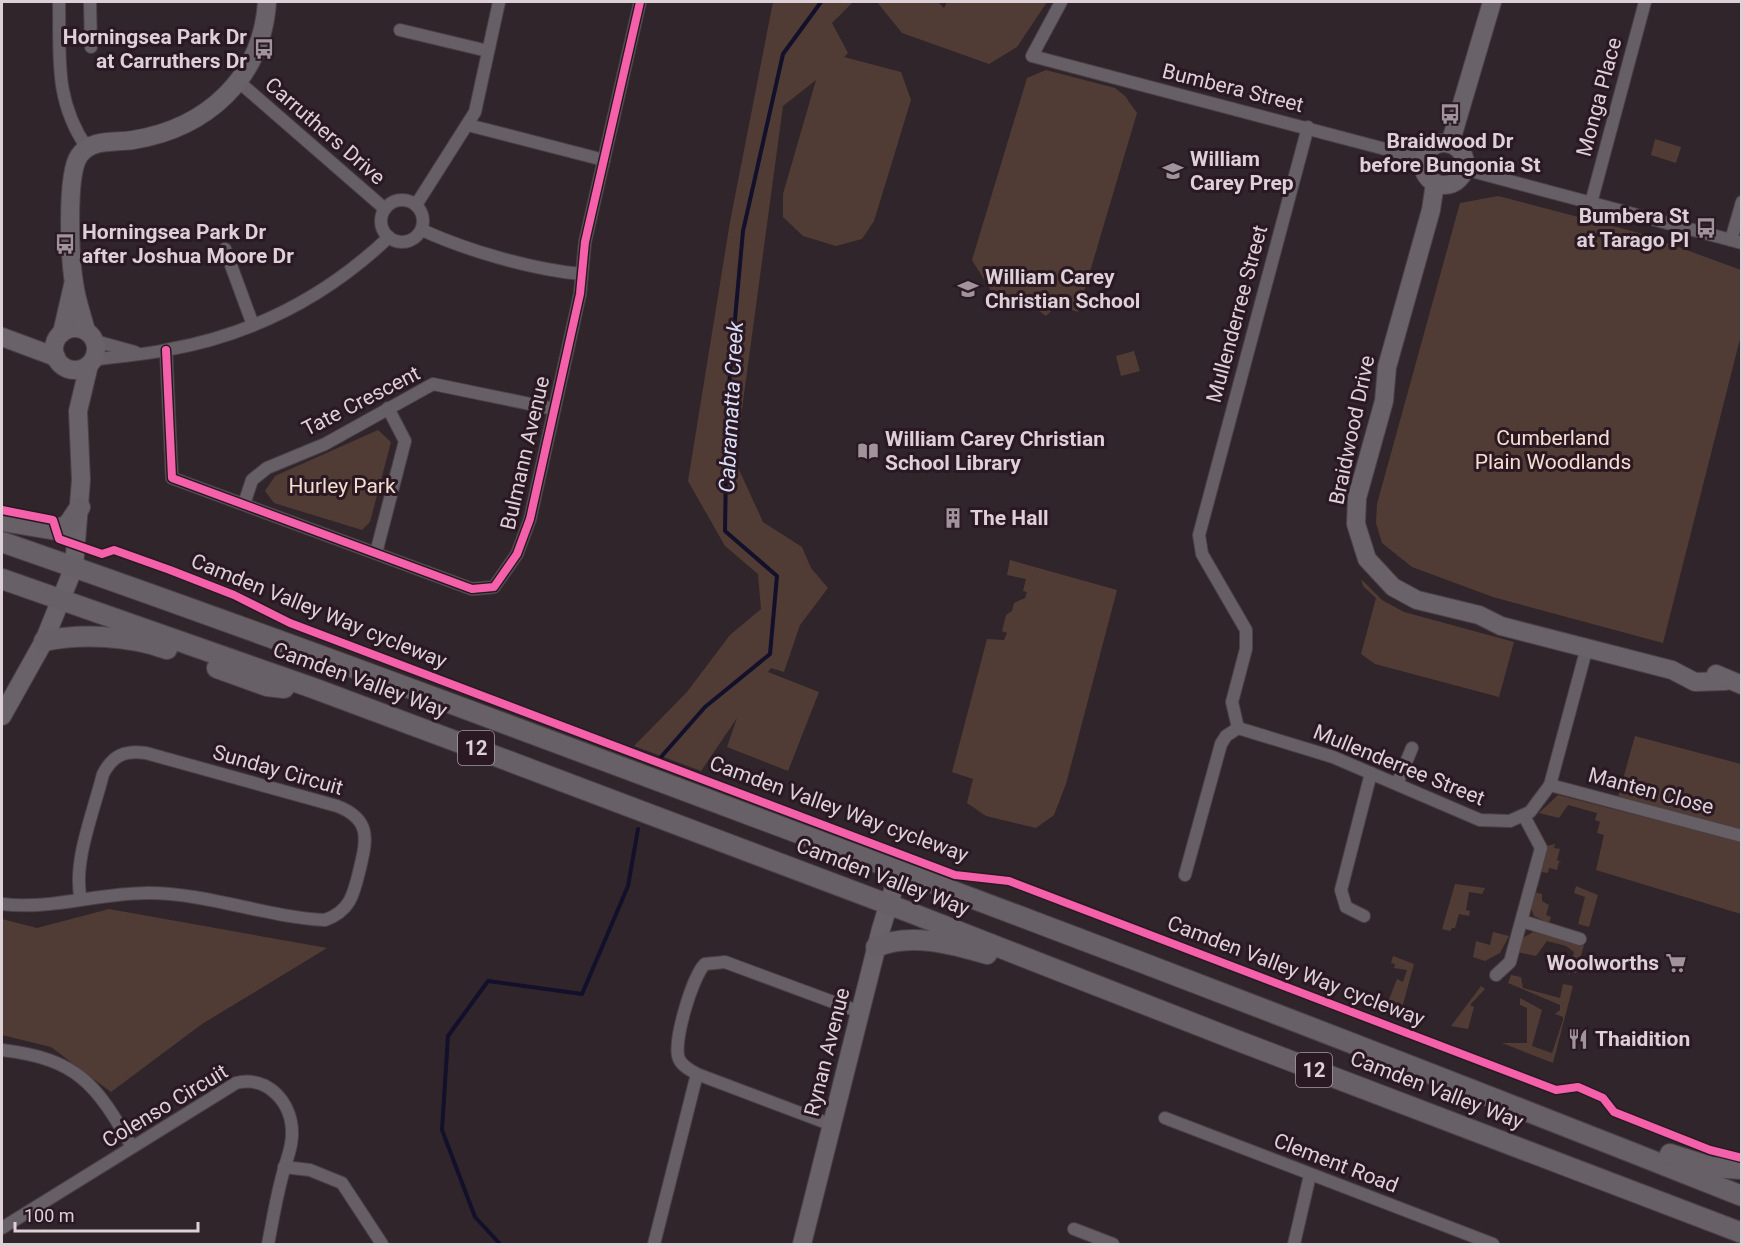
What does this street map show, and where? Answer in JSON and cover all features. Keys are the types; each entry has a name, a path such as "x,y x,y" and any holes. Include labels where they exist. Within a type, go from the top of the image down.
{"main road":[{"path":"2,521 56,530 68,525 80,507"},
{"name":"Camden Valley Way","path":"2,542 464,707 1443,1077 1742,1196"},
{"name":"Camden Valley Way","path":"2,579 313,688 888,904 1742,1233"},
{"path":"44,642 75,637 145,642 267,686 313,688"},
{"path":"876,947 901,940 962,947 1087,994 1138,1002"},
{"path":"1443,1077 1580,1119 1689,1162 1742,1169"}],"street":[{"path":"58,2 62,94 79,136 87,148"},
{"path":"90,2 91,47"},
{"path":"2,716 44,642 74,567 80,507 78,411 91,363 91,336 74,283 71,180 79,155 87,148 99,143 131,141 169,131 198,117 239,82 258,48 267,2"},
{"path":"416,205 468,125 481,93 499,2"},
{"name":"Bulmann Avenue","path":"166,350 172,478 472,589 495,587 517,554 525,537 554,410 581,274 585,242 640,2"},
{"name":"Bumbera Street","path":"1061,2 1032,56 1423,159"},
{"path":"1450,144 1492,2"},
{"name":"Monga Place","path":"1591,203 1645,2"},
{"path":"400,30 488,51"},
{"name":"Carruthers Drive","path":"239,82 385,209"},
{"path":"468,125 604,160"},
{"name":"Mullenderree Street","path":"1308,127 1199,535 1202,554 1246,630 1246,649 1232,702 1238,728 1325,754 1480,820 1501,822 1524,816"},
{"path":"1450,144 1460,151 1464,169 1453,183 1435,183 1425,173 1423,159 1431,147 1450,144"},
{"path":"1464,169 1736,242 1742,202"},
{"name":"Braidwood Drive","path":"1435,183 1431,210 1388,367 1384,401 1356,498 1356,524 1367,559 1379,575 1410,597 1479,615 1500,626 1687,676 1695,682 1734,683"},
{"path":"398,200 406,200 416,205 423,215 422,230 409,241 401,242 389,237 382,225 385,209 398,200"},
{"path":"422,230 444,240 521,262 581,274"},
{"path":"6,339 77,370 91,363 166,350 253,325 296,308 321,293 389,237"},
{"path":"225,249 253,325"},
{"path":"74,283 59,336 60,362 78,411"},
{"path":"6,339 59,336 74,328 139,353"},
{"name":"Tate Crescent","path":"244,504 252,480 267,468 325,444 433,384 554,410"},
{"path":"376,553 405,441 388,408"},
{"path":"1496,975 1510,962 1541,848 1524,816 1540,802 1551,785 1587,648"},
{"path":"1185,875 1221,744 1226,735 1238,728"},
{"path":"1397,784 1412,748"},
{"name":"Sunday Circuit","path":"2,904 29,906 81,900 128,894 160,894 325,920 342,912 353,897 366,842 364,831 356,816 337,806 146,753 123,753 108,764 103,774 79,865 78,885 81,900"},
{"path":"1364,916 1346,906 1341,890 1371,773"},
{"name":"Manten Close","path":"1551,785 1742,836"},
{"name":"Rynan Avenue","path":"802,1245 876,947 899,871"},
{"path":"1522,921 1580,939"},
{"path":"832,1125 697,1074 682,1064 677,1051 693,984 705,964 725,962 860,1012"},
{"path":"2,1050 44,1057 75,1072 101,1096 132,1148"},
{"path":"654,1245 697,1074"},
{"name":"Colenso Circuit","path":"2,1228 237,1083 258,1081 275,1092 291,1121 291,1148 284,1167 268,1245"},
{"name":"Clement Road","path":"1166,1118 1493,1245"},
{"path":"284,1167 310,1170 342,1183 382,1245"},
{"path":"1294,1245 1310,1174"},
{"path":"1074,1229 1113,1245"}],"green space":[{"path":"773,2 853,2 832,23 848,53 844,57 901,72 911,100 874,221 862,239 836,246 803,236 783,217 783,194 816,80 783,106 735,461 763,522 802,547 811,568 828,588 800,625 784,672 771,668 768,672 819,692 788,771 727,747 737,718 701,771 634,746 687,692 730,635 761,609 758,574 725,546 688,481 730,222"},
{"path":"877,2 938,2 944,8 947,2 1047,2 1017,47 989,64 902,33"},
{"path":"1046,70 1115,88 1125,96 1137,113 1078,312 1057,305 1046,316 1030,304 993,294 972,260 1027,78"},
{"path":"1655,139 1681,147 1676,163 1651,155"},
{"name":"Cumberland Plain Woodlands","path":"1498,196 1643,234 1741,270 1741,335 1663,643 1493,597 1412,567 1382,543 1376,523 1377,504 1460,203"},
{"path":"1134,351 1140,371 1121,376 1116,356"},
{"name":"Hurley Park","path":"378,430 391,442 370,522 362,530 274,503 265,491 275,476"},
{"path":"1010,560 1117,590 1066,784 1054,815 1036,828 986,816 967,803 973,779 952,772 987,639 1004,640 1007,633 1002,631 1006,615 1012,611 1014,603 1025,598 1027,592 1023,591 1026,579 1007,575"},
{"path":"1361,579 1382,600 1404,612 1514,642 1499,697 1375,664 1361,654 1376,598 1363,586"},
{"path":"1635,736 1741,764 1741,830 1618,797"},
{"path":"1558,795 1741,842 1741,914 1596,870 1604,835 1597,833 1600,822 1595,820 1597,813 1568,805 1559,818 1539,813"},
{"path":"1555,844 1554,848 1560,849 1557,860 1563,863 1559,862 1557,870 1549,868 1548,873 1541,872 1542,847"},
{"path":"1455,884 1485,888 1482,894 1469,892 1466,910 1470,911 1469,916 1459,914 1455,928 1450,931 1442,929"},
{"path":"1576,886 1598,895 1589,927 1578,924 1585,897 1574,893"},
{"path":"1534,892 1542,894 1542,901 1549,905 1546,915 1551,917 1549,923 1534,916 1531,908"},
{"path":"109,909 327,948 202,1024 111,1092 51,1047 2,1035 2,919 37,928"},
{"path":"1493,932 1509,936 1500,953 1485,961 1473,957 1476,941 1490,945"},
{"path":"1533,932 1584,945 1576,973 1571,972 1568,975 1574,952 1566,946 1547,941 1536,956 1517,952 1521,939"},
{"path":"1393,956 1414,964 1402,1008 1388,1002 1397,979 1403,982 1407,970 1394,968 1395,964 1391,963"},
{"path":"1511,975 1521,977 1523,988 1560,998 1563,984 1573,986 1553,1063 1502,1043 1527,1043 1527,1008 1520,1005 1520,998 1542,1010 1532,1046 1552,1053 1563,1020 1563,1017 1555,1014 1560,1010 1560,1005 1508,983"},
{"path":"1481,986 1485,989 1470,1005 1474,1007 1468,1029 1451,1026"}],"waterway":[{"name":"Cabramatta Creek","path":"661,757 705,707 770,654 777,576 725,531 727,407 743,231 783,54 821,2"},
{"name":"Cabramatta Creek","path":"500,1244 475,1217 442,1130 448,1036 488,981 582,994 628,886 638,829"}],"cycle path":[{"path":"166,350 172,478 472,589 494,587 517,554 530,519 580,294 585,242 640,2"},
{"name":"Camden Valley Way cycleway","path":"2,510 53,520 59,539 102,554 114,550 170,570 234,595 290,623 955,875 1009,881 1556,1090 1578,1087 1603,1098 1614,1112 1710,1150 1742,1158"}],"place":[{"name":"Horningsea Park Dr at Carruthers Dr","path":"264,49"},
{"name":"Braidwood Dr before Bungonia St","path":"1450,114"},
{"name":"William Carey Prep","path":"1173,171"},
{"name":"Bumbera St at Tarago Pl","path":"1706,228"},
{"name":"Horningsea Park Dr after Joshua Moore Dr","path":"65,244"},
{"name":"William Carey Christian School","path":"968,289"},
{"name":"William Carey Christian School Library","path":"868,451"},
{"name":"The Hall","path":"953,518"},
{"name":"Woolworths","path":"1676,963"},
{"name":"Thaidition","path":"1578,1039"}]}
